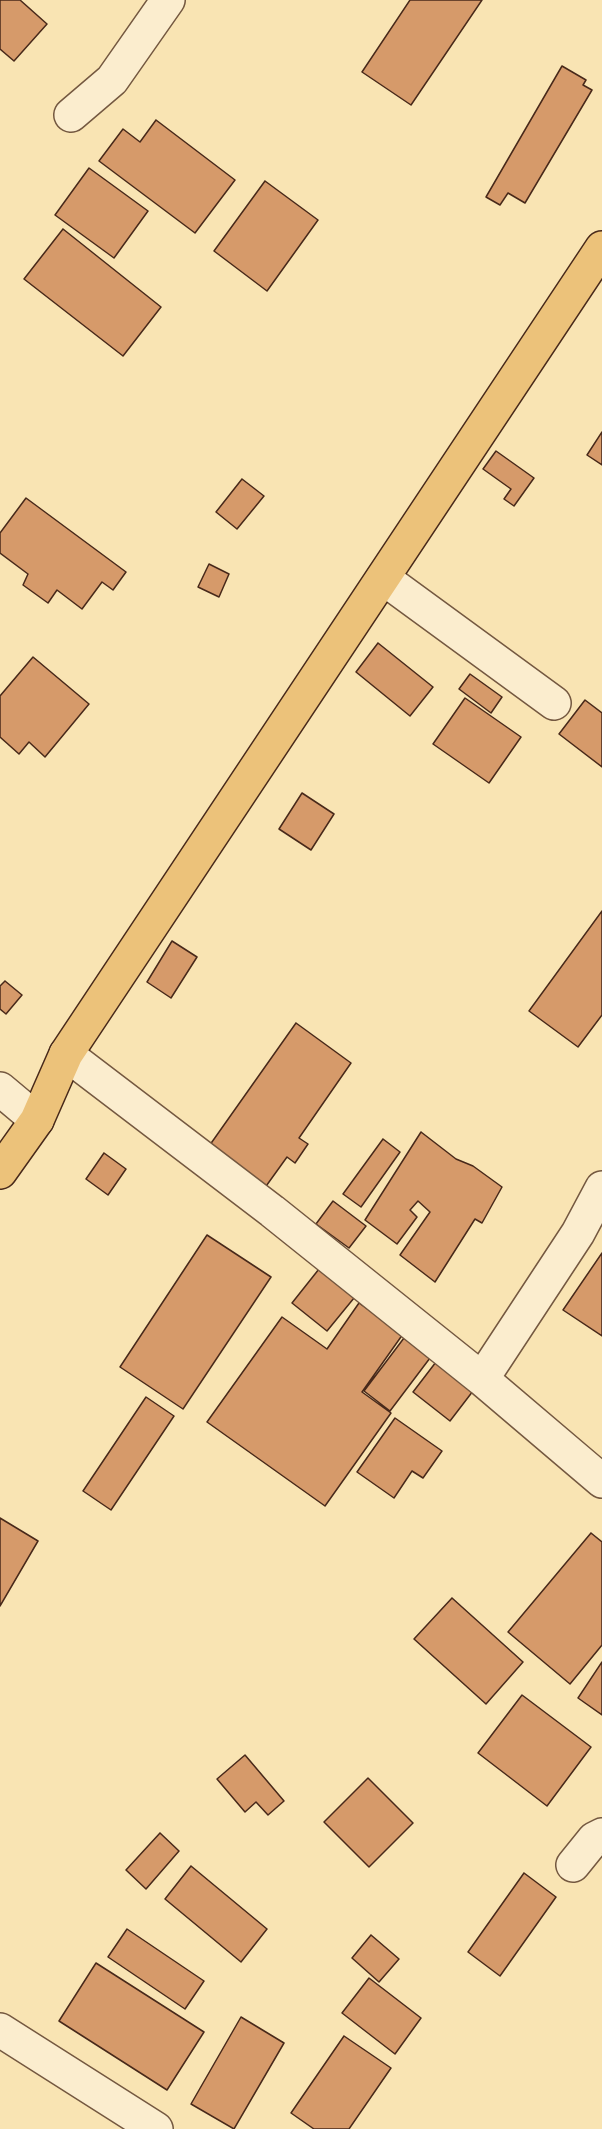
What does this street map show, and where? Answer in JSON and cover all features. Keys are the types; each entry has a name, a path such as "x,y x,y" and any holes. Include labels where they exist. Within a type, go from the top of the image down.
{"main road":[{"path":"0,1173 37,1120 66,1054 602,248"}],"street":[{"path":"71,115 112,80 168,0"},
{"path":"382,578 554,703"},
{"path":"66,1054 272,1211 482,1379 602,1481"},
{"path":"0,1089 37,1120"},
{"path":"482,1379 578,1233 602,1188"},
{"path":"573,1865 594,1839 602,1835"},
{"path":"0,2030 156,2129"}],"building":[{"path":"0,0 20,0 47,24 14,61 0,49"},
{"path":"410,0 482,0 411,105 362,72"},
{"path":"562,66 586,80 583,85 592,90 525,203 508,193 500,205 486,197"},
{"path":"156,120 235,180 195,233 99,161 123,129 140,142"},
{"path":"89,168 148,211 114,258 55,215"},
{"path":"265,181 318,220 267,291 214,251"},
{"path":"63,229 161,307 123,356 24,279"},
{"path":"602,432 602,465 587,455"},
{"path":"496,451 534,478 514,506 504,499 511,489 483,469"},
{"path":"242,479 264,496 237,529 216,512"},
{"path":"26,498 126,572 113,590 102,582 82,609 57,590 48,603 23,585 28,574 0,553 0,533"},
{"path":"209,564 229,574 219,597 198,587"},
{"path":"378,643 433,687 410,716 356,672"},
{"path":"33,657 89,704 45,757 29,742 19,754 0,737 0,696"},
{"path":"470,674 502,697 491,713 459,689"},
{"path":"465,698 521,737 489,783 433,744"},
{"path":"585,700 602,713 602,767 559,734"},
{"path":"302,793 334,814 311,850 279,829"},
{"path":"602,911 602,1015 578,1047 529,1011"},
{"path":"172,941 197,957 171,998 147,982"},
{"path":"5,981 22,995 6,1014 0,1009 0,986"},
{"path":"296,1023 351,1063 299,1138 308,1144 295,1163 287,1157 264,1189 207,1149"},
{"path":"421,1132 456,1159 473,1166 502,1187 482,1223 475,1219 435,1282 400,1255 430,1212 418,1201 410,1210 417,1217 397,1244 365,1220"},
{"path":"383,1139 400,1152 361,1207 343,1194"},
{"path":"104,1153 126,1169 108,1195 86,1179"},
{"path":"333,1201 366,1226 349,1248 316,1224"},
{"path":"207,1235 271,1277 183,1409 120,1367"},
{"path":"602,1253 602,1336 563,1310"},
{"path":"319,1269 354,1298 327,1331 292,1303"},
{"path":"359,1303 403,1334 362,1392 391,1413 325,1506 207,1422 282,1317 327,1349"},
{"path":"404,1338 430,1358 390,1411 364,1391"},
{"path":"436,1362 473,1391 450,1421 413,1392"},
{"path":"146,1397 174,1416 111,1510 83,1491"},
{"path":"395,1418 442,1451 423,1478 412,1471 394,1498 357,1472"},
{"path":"0,1518 38,1541 0,1606"},
{"path":"591,1533 602,1542 602,1645 570,1684 508,1632"},
{"path":"452,1598 523,1662 486,1704 414,1639"},
{"path":"602,1662 602,1715 578,1698"},
{"path":"522,1695 591,1747 547,1806 478,1753"},
{"path":"245,1755 284,1801 268,1815 256,1802 245,1812 217,1779"},
{"path":"368,1778 413,1823 369,1867 324,1822"},
{"path":"160,1833 179,1851 146,1889 126,1870"},
{"path":"191,1866 267,1929 241,1962 165,1899"},
{"path":"524,1873 556,1897 500,1976 468,1952"},
{"path":"127,1929 204,1981 185,2009 108,1957"},
{"path":"371,1935 399,1959 379,1982 352,1958"},
{"path":"96,1963 204,2032 167,2090 59,2021"},
{"path":"369,1978 421,2018 395,2054 342,2013"},
{"path":"241,2017 284,2043 234,2129 191,2104"},
{"path":"344,2036 391,2068 349,2129 314,2129 291,2113"}]}
